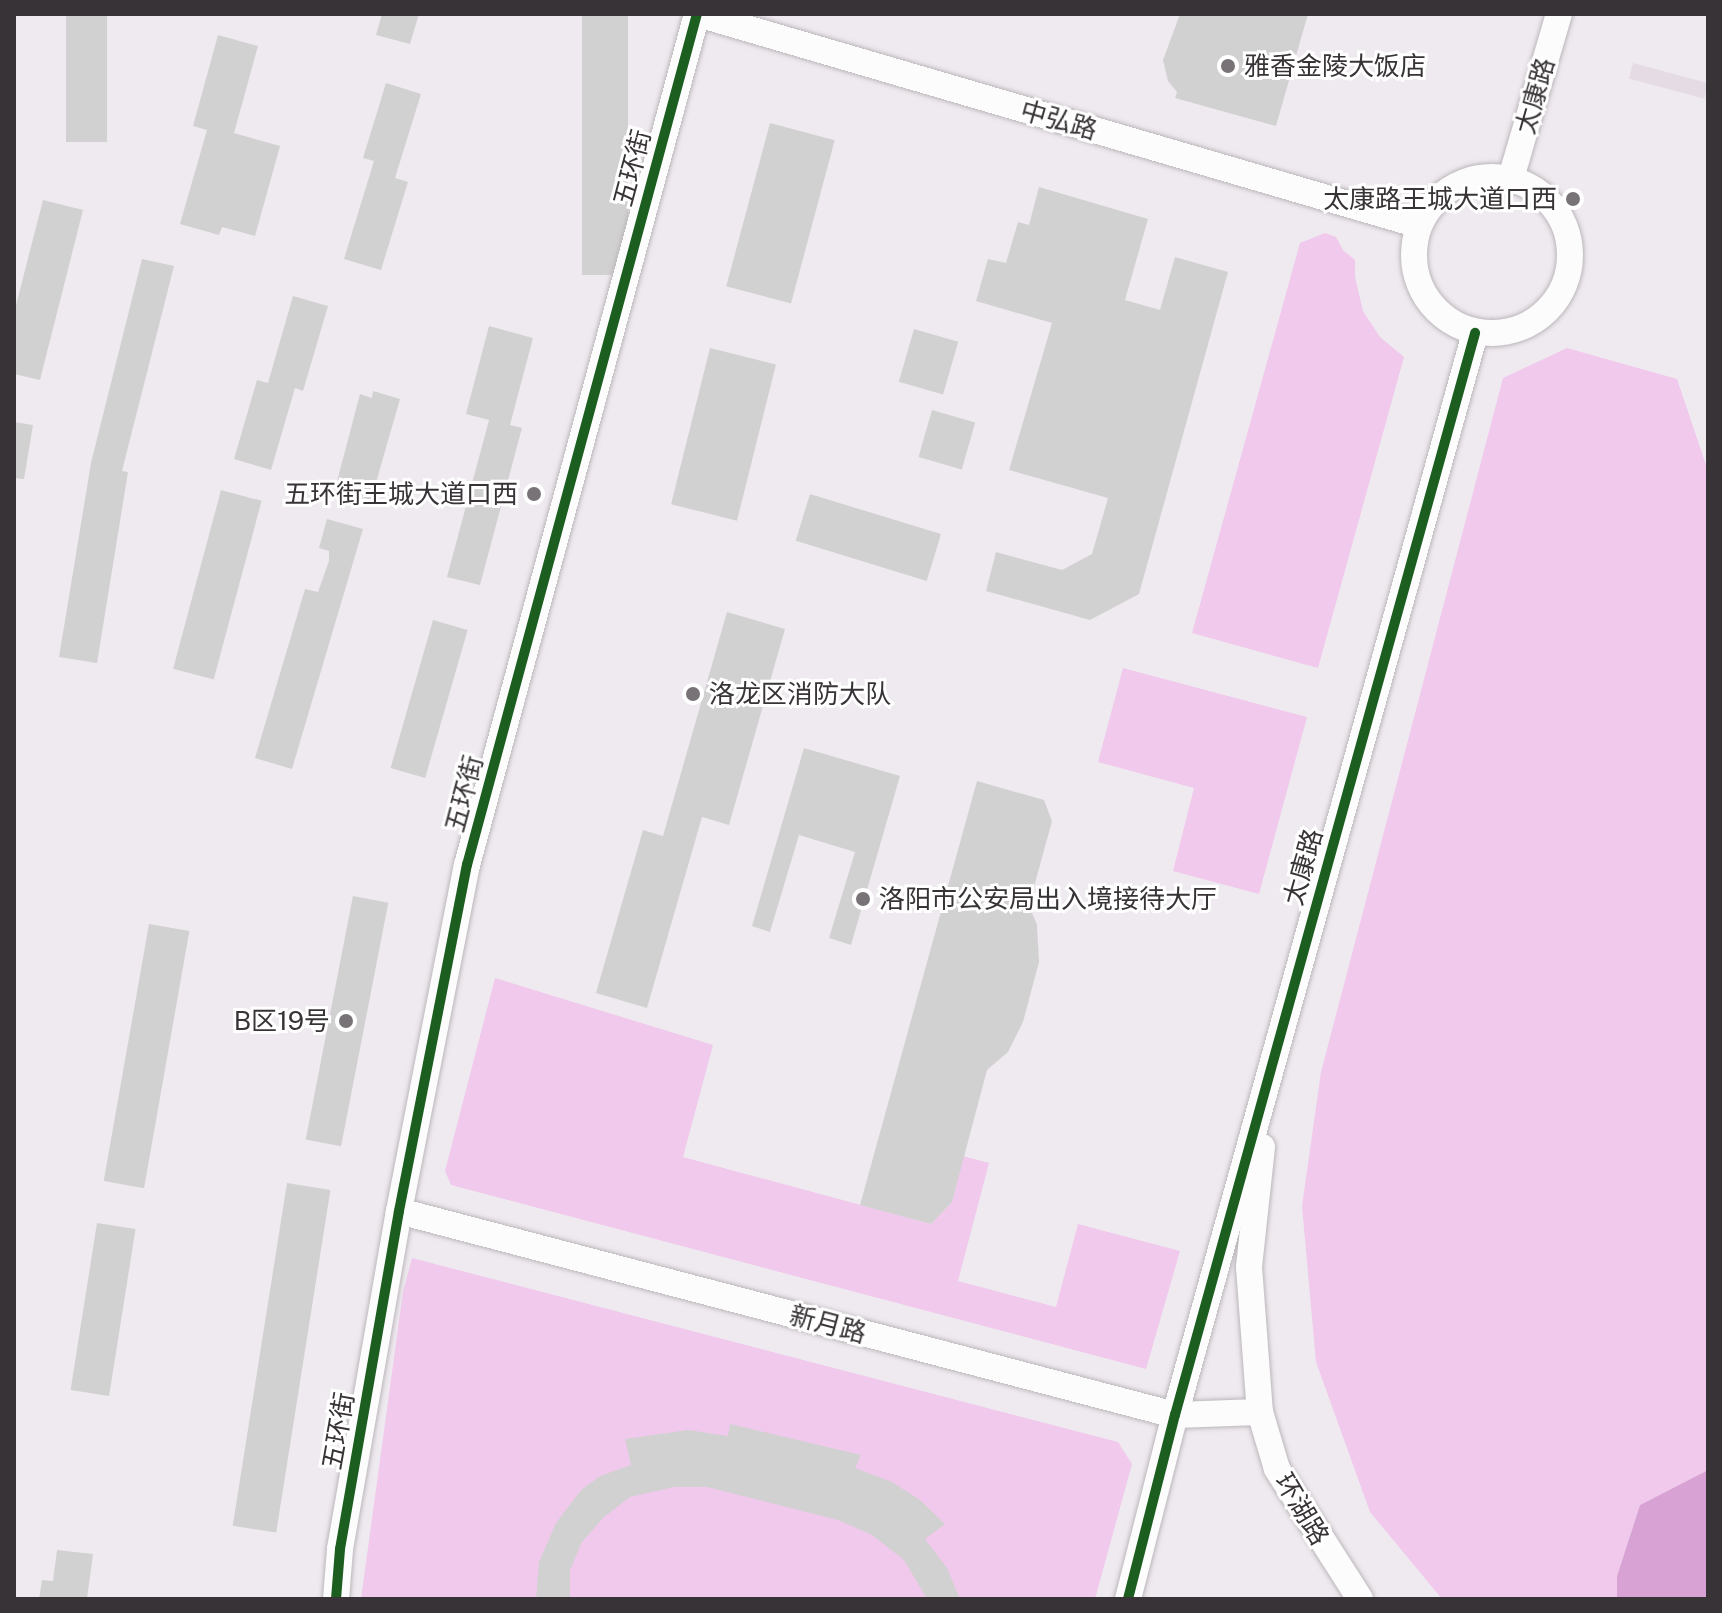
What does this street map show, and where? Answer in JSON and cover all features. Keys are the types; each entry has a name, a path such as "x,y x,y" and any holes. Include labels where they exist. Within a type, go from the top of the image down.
{"street":[{"name":"中弘路","path":"698,14 1419,225"},
{"name":"五环街","path":"336,1599 340,1549 399,1211 467,865 698,14"},
{"name":"太康路","path":"1511,178 1559,14"},
{"path":"1483,176 1511,178 1536,189 1556,208 1568,232 1570,266 1562,292 1545,314 1522,328 1495,334 1475,333 1450,322 1429,304 1417,279 1413,252 1419,225 1435,200 1457,184 1483,176"},
{"name":"太康路","path":"1128,1599 1299,962 1475,333"},
{"name":"环湖路","path":"1299,962 1265,1121 1249,1267 1260,1412 1277,1469 1360,1599"},
{"name":"新月路","path":"399,1211 1175,1415 1260,1412"}],"shaded area":[{"path":"1633,63 1708,83 1704,99 1629,78"},
{"path":"1325,233 1336,237 1343,250 1355,260 1355,277 1363,311 1380,337 1404,357 1318,668 1192,633 1300,243"},
{"path":"1567,348 1677,379 1708,471 1708,1470 1640,1505 1617,1576 1617,1599 1442,1599 1370,1512 1316,1362 1302,1206 1321,1072 1503,378"},
{"path":"1123,668 1307,717 1259,894 1173,871 1194,788 1098,762"},
{"path":"495,978 713,1045 683,1157 931,1224 952,1202 963,1156 989,1163 958,1281 1056,1307 1078,1224 1180,1251 1146,1369 451,1185 445,1171"},
{"path":"412,1258 1118,1442 1132,1464 1095,1599 361,1599 403,1292"},
{"path":"1708,1470 1708,1599 1617,1599 1617,1576 1640,1505"}],"building":[{"path":"66,14 107,14 107,142 66,142"},
{"path":"382,14 419,14 410,44 376,35"},
{"path":"582,14 628,14 628,275 582,275"},
{"name":"雅香金陵大饭店","path":"1180,14 1308,14 1276,126 1175,98 1177,92 1168,81 1163,60"},
{"path":"218,35 258,46 234,133 280,146 255,236 222,227 219,235 180,224 207,130 193,126"},
{"path":"386,83 421,94 395,178 408,182 381,270 344,259 374,161 363,158"},
{"path":"770,123 835,140 791,304 726,286"},
{"path":"1039,187 1148,219 1125,300 1160,310 1175,257 1228,272 1139,594 1090,620 986,591 996,552 1062,570 1092,554 1108,498 1009,470 1052,323 976,301 988,259 1006,263 1018,222 1029,225"},
{"path":"43,200 83,210 40,380 14,374 14,313"},
{"path":"142,259 174,266 122,471 128,472 97,663 59,657 91,463"},
{"path":"293,296 328,306 303,391 295,388 271,470 234,459 257,380 268,383"},
{"path":"489,326 533,338 510,425 522,428 480,585 447,577 489,420 466,414"},
{"path":"914,329 958,342 943,395 899,382"},
{"path":"710,348 776,364 737,521 671,504"},
{"path":"373,391 400,399 371,500 335,489 360,394 372,398"},
{"path":"932,410 975,422 962,470 918,457"},
{"path":"14,422 33,425 24,479 14,478"},
{"path":"221,490 262,501 214,680 173,669"},
{"path":"810,494 941,534 927,581 796,541"},
{"path":"327,519 363,529 292,769 255,758 305,589 318,592 329,561 329,551 319,548"},
{"path":"727,612 785,629 729,825 702,817 647,1008 596,993 643,830 663,836"},
{"path":"433,620 468,630 425,778 391,768"},
{"path":"804,748 900,776 851,945 829,938 855,852 799,835 770,932 752,926"},
{"path":"977,781 1044,800 1052,821 1029,905 1037,925 1039,962 1023,1022 1008,1052 987,1070 952,1202 931,1224 860,1205"},
{"name":"B区19号","path":"353,896 388,903 341,1146 306,1139"},
{"path":"149,924 189,931 144,1188 104,1181"},
{"path":"287,1183 330,1190 276,1533 233,1526"},
{"path":"97,1223 136,1229 109,1396 71,1390"},
{"path":"730,1424 861,1455 855,1468 892,1482 920,1500 945,1524 925,1539 947,1568 960,1599 927,1599 904,1560 872,1535 838,1520 707,1487 674,1487 630,1497 604,1517 582,1542 570,1570 570,1599 536,1599 539,1562 556,1523 581,1490 600,1476 631,1465 625,1439 688,1430 728,1436"},
{"path":"57,1550 93,1554 87,1599 39,1599 42,1580 53,1581"}],"cycle path":[{"path":"336,1599 340,1549 399,1211 467,865 697,14"},
{"path":"1128,1599 1175,1415 1475,333"}],"place":[{"name":"雅香金陵大饭店","path":"1228,66"},
{"name":"太康路王城大道口西","path":"1573,199"},
{"name":"五环街王城大道口西","path":"534,494"},
{"name":"洛龙区消防大队","path":"693,694"},
{"name":"洛阳市公安局出入境接待大厅","path":"863,899"},
{"name":"B区19号","path":"346,1021"}]}
